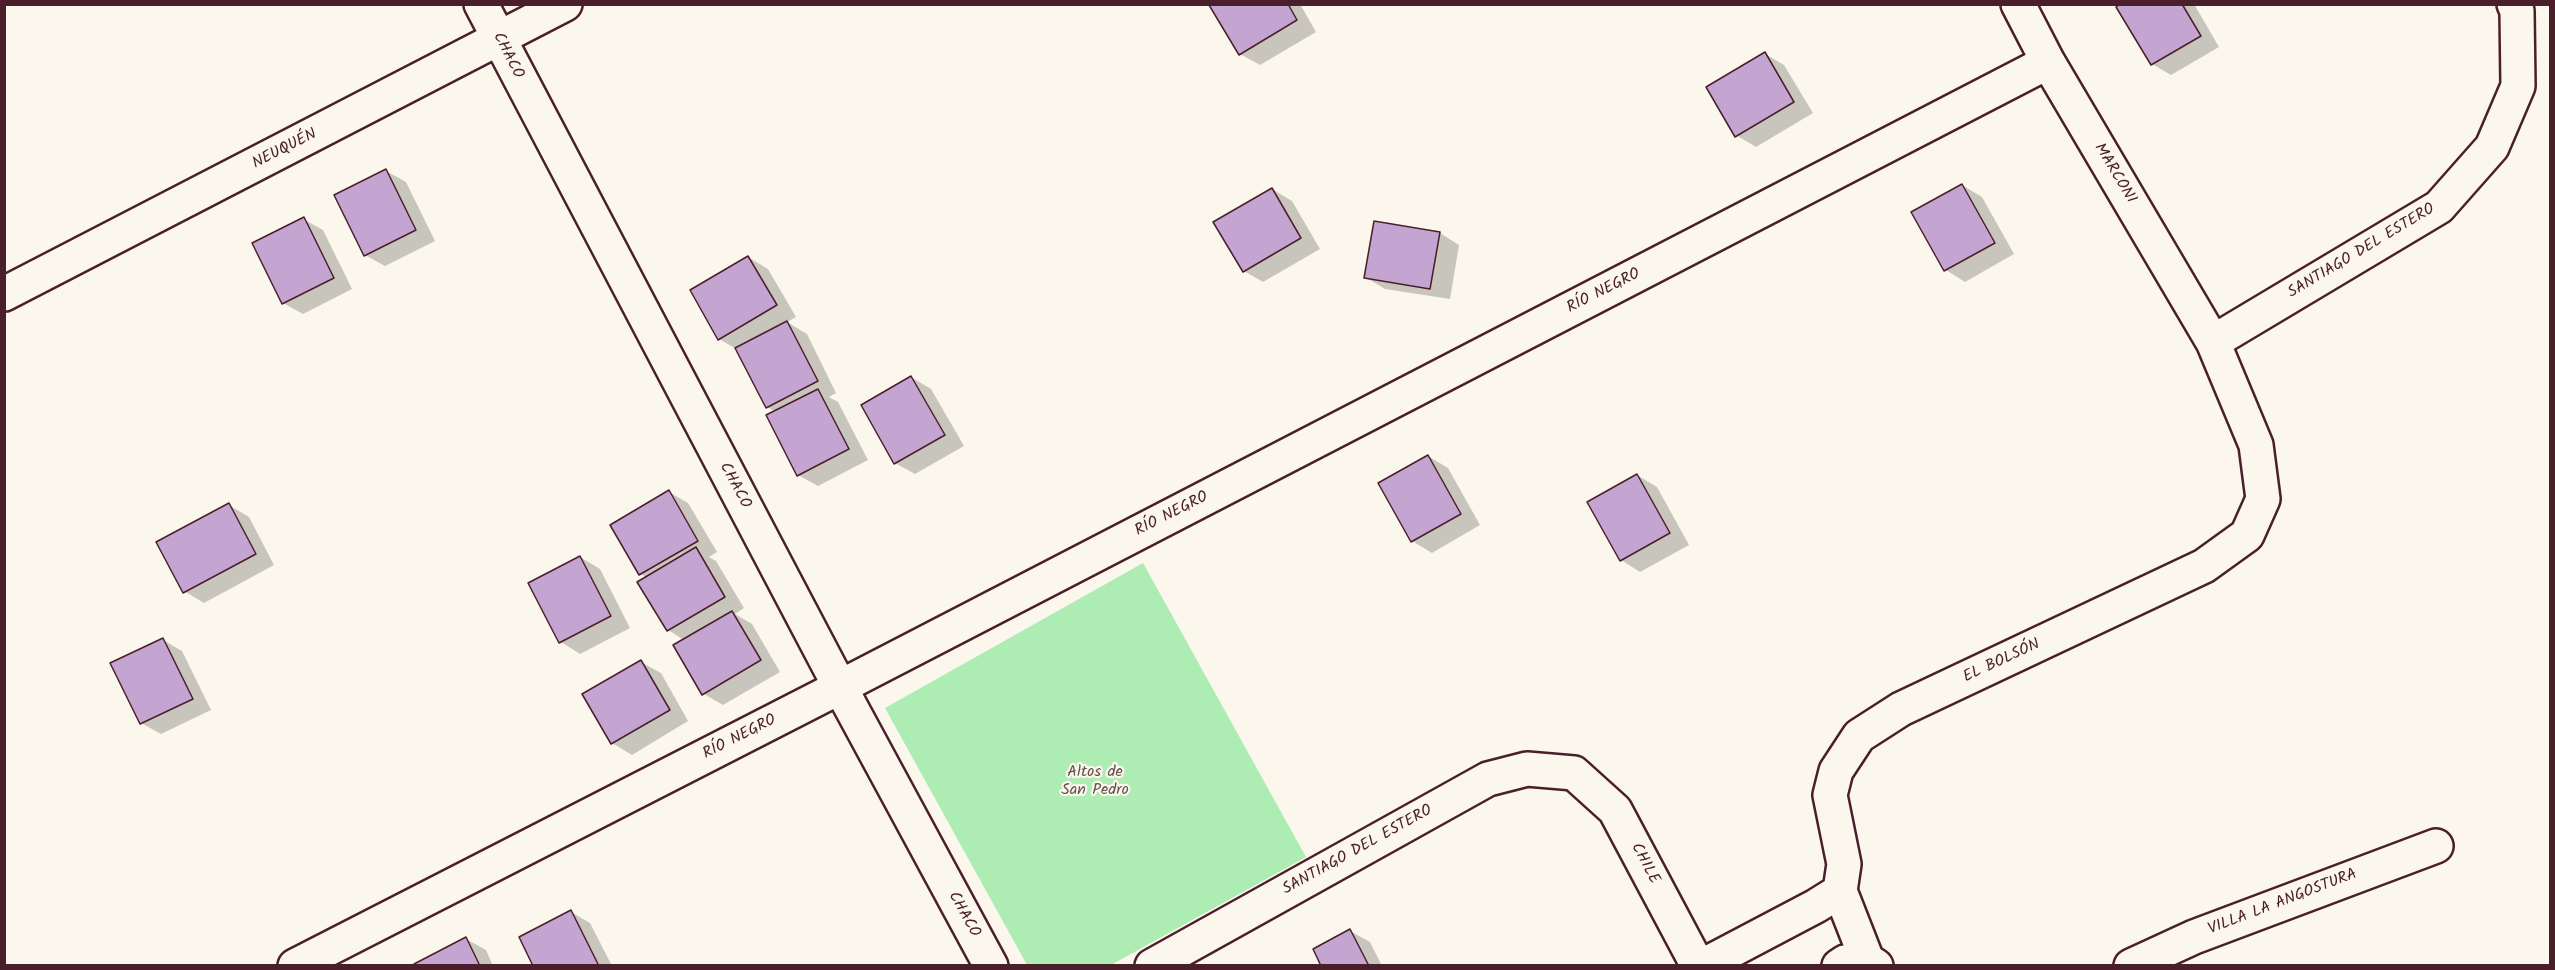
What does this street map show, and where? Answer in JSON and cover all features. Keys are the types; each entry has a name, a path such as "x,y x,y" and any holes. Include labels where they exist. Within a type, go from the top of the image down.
{"street":[{"name":"CHACO","path":"481,4 840,687 991,966"},
{"name":"NEUQUÉN","path":"4,294 565,4"},
{"name":"MARCONI","path":"2018,4 2048,62 2213,342"},
{"name":"SANTIAGO DEL ESTERO","path":"2213,342 2439,207 2492,147 2518,86 2517,12 2514,4"},
{"name":"RÍO NEGRO","path":"295,966 840,687 2048,62"},
{"name":"EL BOLSÓN","path":"1840,891 1844,864 1830,795 1836,771 1859,736 1901,709 2204,566 2247,534 2264,499 2256,445 2213,342"},
{"name":"SANTIAGO DEL ESTERO","path":"1152,966 1488,779 1527,769 1574,774"},
{"name":"CHILE","path":"1574,774 1615,810 1700,966"},
{"name":"VILLA LA ANGOSTURA","path":"2131,966 2194,937 2436,846"},
{"path":"1700,966 1816,906 1840,891 1861,964"}],"green space":[{"name":"Altos de San Pedro","path":"1143,563 1306,857 1111,965 1027,965 885,708"}],"building":[{"path":"1288,4 1297,20 1239,55 1209,5"},
{"path":"2120,4 2182,4 2201,36 2151,65 2116,7"},
{"path":"1765,52 1794,102 1735,137 1706,87"},
{"path":"386,169 416,230 364,256 334,195"},
{"path":"1962,184 1995,243 1944,271 1911,212"},
{"path":"1272,188 1301,238 1243,272 1213,222"},
{"path":"304,217 334,278 282,304 252,243"},
{"path":"1374,221 1440,232 1430,289 1364,278"},
{"path":"748,256 777,305 718,340 690,290"},
{"path":"787,321 818,381 766,408 735,348"},
{"path":"911,376 945,435 894,464 861,405"},
{"path":"818,389 849,449 797,476 766,415"},
{"path":"1428,455 1461,514 1411,542 1378,483"},
{"path":"1637,474 1670,533 1620,561 1587,502"},
{"path":"669,490 698,541 639,575 610,525"},
{"path":"229,503 256,554 183,593 156,542"},
{"path":"696,547 725,597 667,631 637,582"},
{"path":"580,556 611,616 559,643 528,583"},
{"path":"732,611 761,660 702,695 673,645"},
{"path":"163,638 193,699 140,724 110,663"},
{"path":"641,660 670,710 611,744 582,694"},
{"path":"571,910 599,966 533,966 519,937"},
{"path":"1350,929 1369,966 1321,966 1313,949"},
{"path":"466,937 480,966 415,966 414,964"}]}
